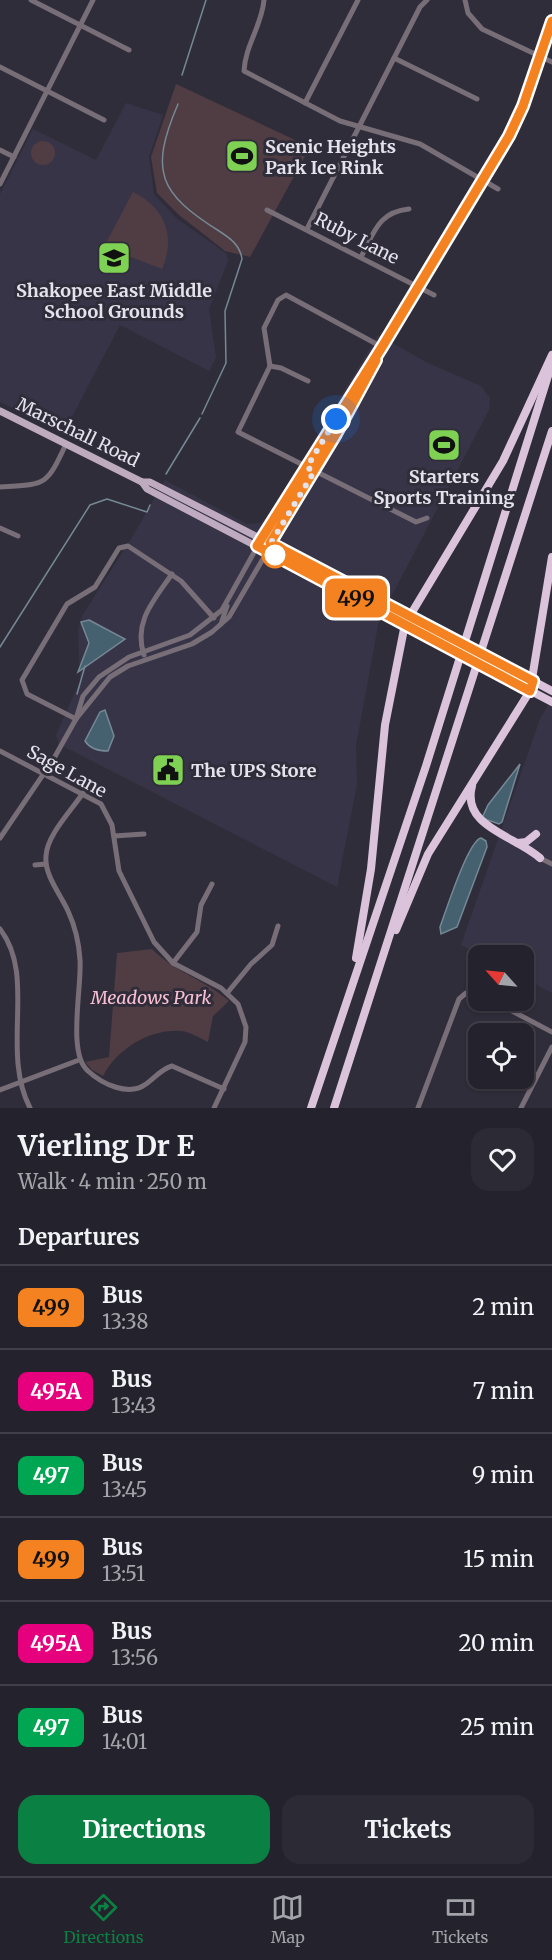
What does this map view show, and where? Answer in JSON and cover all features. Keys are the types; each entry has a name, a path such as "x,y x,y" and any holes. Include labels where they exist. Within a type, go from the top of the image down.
{"highway":[{"path":"349,993 371,869 386,725 408,619 502,461 552,355"},
{"path":"311,1108 426,766 552,363"},
{"path":"334,1108 552,431"},
{"path":"364,1011 428,854 530,691 552,557"},
{"name":"Marschall Road","path":"408,619 450,636 552,692"},
{"name":"Marschall Road","path":"408,619 447,645 552,702"},
{"path":"475,777 470,800 473,813 479,820 540,858"},
{"path":"517,843 526,842 536,834"}],"main road":[{"name":"Marschall Road","path":"0,411 142,482 150,482 262,538 408,619"},
{"name":"Marschall Road","path":"142,482 147,489 266,551 408,619"}],"street":[{"path":"31,0 129,50"},
{"path":"0,184 93,0"},
{"path":"264,0 263,13 244,59 244,71 305,103 359,127 420,144 498,189"},
{"path":"305,103 358,0"},
{"path":"308,229 420,7 427,0"},
{"path":"465,0 468,13 482,29 552,62"},
{"path":"221,624 229,599 257,546 382,347 509,136 523,106 552,21"},
{"path":"394,58 477,99"},
{"path":"0,67 104,120"},
{"path":"0,150 14,157"},
{"path":"361,257 379,222 395,210 409,209"},
{"name":"Ruby Lane","path":"267,210 434,295"},
{"path":"382,347 286,295 279,300 264,328 270,366 238,432 417,522 427,518"},
{"path":"0,838 44,774 76,719 110,677 128,666 192,644 221,624 240,600 270,543 314,472 382,347"},
{"path":"270,366 281,368 308,381"},
{"path":"0,488 43,483 51,475 66,444"},
{"path":"0,528 18,536"},
{"path":"76,719 27,694 22,680 67,604 95,587 119,548 128,546 172,574 201,601 214,618"},
{"path":"145,660 140,639 142,622 172,574"},
{"path":"76,719 83,696 99,677 115,665 189,635 214,618 229,599"},
{"name":"Sage Lane","path":"0,751 83,793 106,810 114,836 117,862 122,879 154,942 173,963 228,992"},
{"path":"83,793 49,845 46,864 72,921 79,945 81,971 77,1044 79,1060 92,1074 125,1089 142,1087 162,1070 172,1066 224,1089"},
{"path":"114,836 144,834"},
{"path":"540,858 552,864"},
{"path":"34,866 46,864"},
{"path":"173,963 197,932 201,905 212,884"},
{"path":"214,1108 243,1050 246,1036 242,1011 228,992 251,964 272,945 278,926"},
{"path":"0,929 8,941 13,959 9,1046"},
{"path":"418,1108 459,999 468,993"},
{"path":"513,1011 552,1032"},
{"path":"521,1108 552,1047"},
{"path":"10,1053 16,1084 30,1108"},
{"path":"0,1090 79,1060"}],"shaded area":[{"name":"Shakopee East Middle School Grounds","path":"126,103 163,115 149,157 154,194 176,218 227,254 228,261 209,309 216,357 209,371 120,325 64,432 0,402 0,194 33,129 96,160"},
{"path":"378,335 428,363 481,386 490,398 489,410 379,620 356,746 357,785 337,887 59,744 56,735 80,681 78,630 82,616 165,480 247,524 260,523 269,515"},
{"path":"552,698 552,993 534,983 534,945 468,945 468,949 461,945 540,719"}],"green space":[{"path":"176,84 310,147 250,257 225,251 179,215 157,193 151,157"},
{"path":"43,141 52,144 55,153 52,162 43,165 34,162 31,153 34,144"},
{"path":"133,192 153,206 165,224 168,245 162,269 108,248 106,243"},
{"name":"Meadows Park","path":"152,949 170,964 229,1001 213,1016 208,1042 181,1031 158,1033 126,1049 109,1066 103,1076 92,1070 85,1062 109,1057 117,953"}],"water":[{"path":"89,620 125,639 78,672 89,643 81,622"},
{"path":"105,710 114,736 108,751 101,751 89,746 85,741 100,712"},
{"path":"520,764 502,822 499,824 482,818 488,805"},
{"path":"481,838 486,841 487,847 457,927 441,934 440,927 458,878 470,851"}],"waterway":[{"path":"182,75 206,0"},
{"path":"178,104 164,147 162,164 165,179 183,205 234,242 242,259 225,311 226,363 202,414"},
{"path":"166,474 200,418"},
{"path":"0,647 90,505 107,499 147,512 150,505"},
{"path":"77,694 85,666"}],"bus line":[{"name":"499","path":"376,360 336,434 270,543 533,681 530,691 257,546 365,370 382,347 509,136 523,106 552,21"}],"place":[{"name":"Scenic Heights Park Ice Rink","path":"242,156"},
{"name":"Shakopee East Middle School Grounds","path":"114,258"},
{"name":"Starters Sports Training","path":"444,445"},
{"name":"The UPS Store","path":"168,770"}],"route":[{"path":"275,555 266,551 314,472 307,467 336,419"}]}
